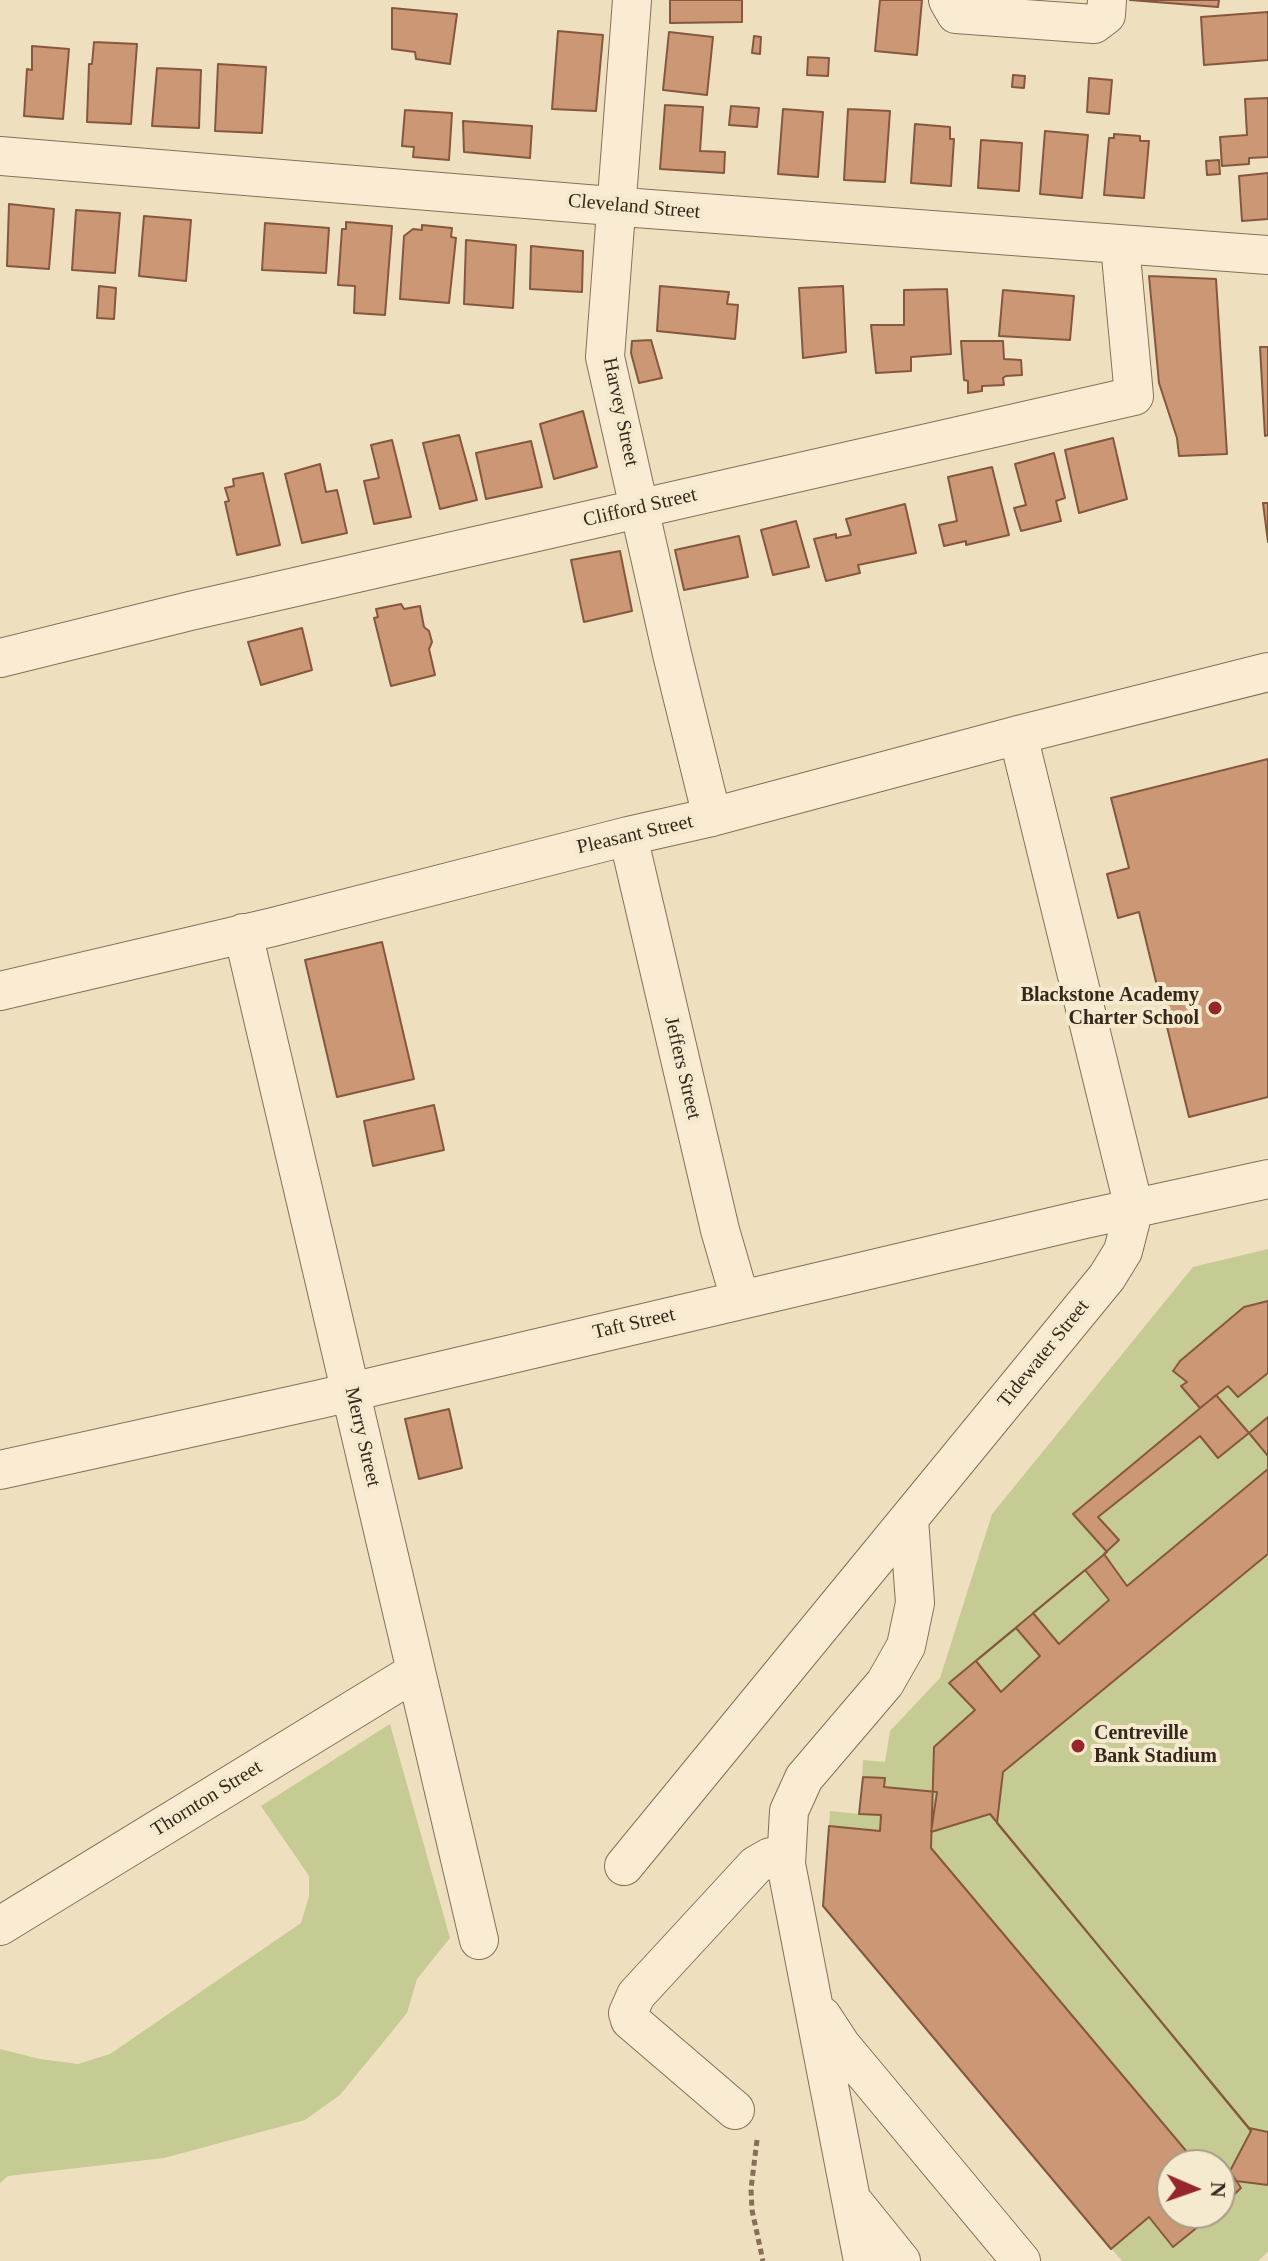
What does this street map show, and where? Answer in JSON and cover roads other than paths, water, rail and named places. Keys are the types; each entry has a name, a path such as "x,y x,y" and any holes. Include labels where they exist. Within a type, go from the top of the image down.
{"street":[{"name":"Harvey Street","path":"632,0 605,357 712,817"},
{"path":"948,0 956,14 1094,24 1106,15 1107,0"},
{"name":"Cleveland Street","path":"0,156 1268,255"},
{"name":"Clifford Street","path":"0,658 190,611 1134,396 1120,245"},
{"name":"Pleasant Street","path":"0,991 712,817 1268,672"},
{"name":"Tidewater Street","path":"624,1866 1107,1277 1123,1251 1134,1208 1018,735"},
{"name":"Jeffers Street","path":"628,836 720,1230 740,1299"},
{"name":"Merry Street","path":"243,933 479,1940"},
{"name":"Taft Street","path":"0,1470 1268,1179"},
{"path":"863,2261 786,1857 789,1811 804,1778 885,1683 906,1646 915,1603 909,1519"},
{"name":"Thornton Street","path":"0,1926 415,1672"},
{"path":"735,2110 630,2020 628,2013 636,1995 756,1865 770,1857 786,1857"},
{"path":"812,2000 841,2045 1021,2261"},
{"path":"850,2199 901,2261"}],"place":[{"name":"Blackstone Academy Charter School","path":"1215,1008"},
{"name":"Centreville Bank Stadium","path":"1078,1746"}]}
